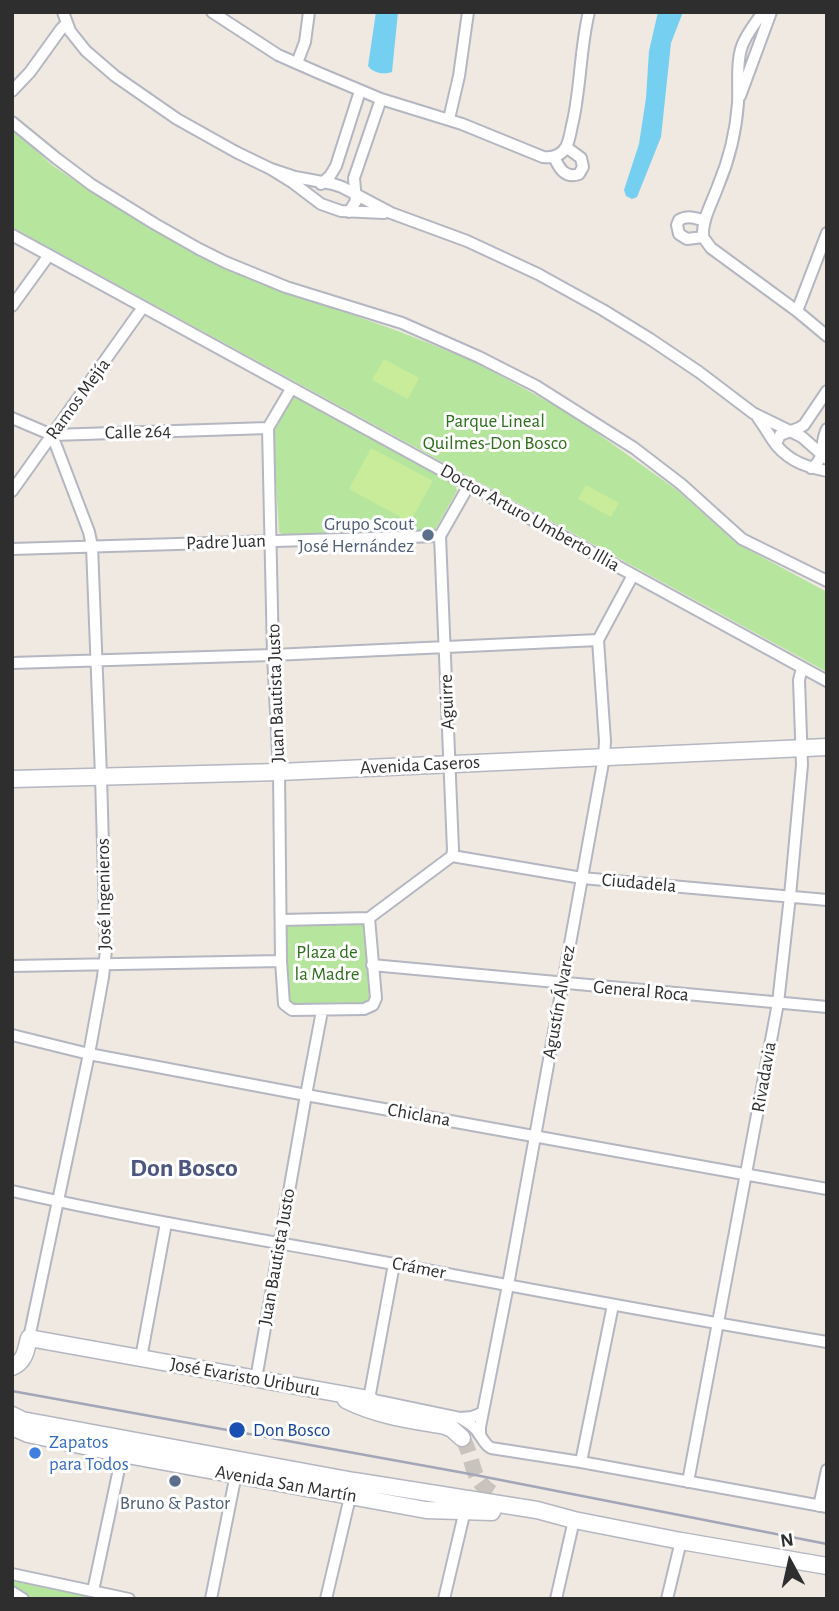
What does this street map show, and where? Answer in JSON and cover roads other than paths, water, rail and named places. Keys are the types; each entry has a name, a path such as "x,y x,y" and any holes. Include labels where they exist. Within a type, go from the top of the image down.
{"street":[{"path":"212,12 278,55 360,91 449,119 543,157 554,157 566,147 577,104 589,12"},
{"path":"297,63 305,42 309,12"},
{"path":"449,119 459,76 468,12"},
{"path":"763,12 741,49 738,102 730,151 705,221 703,237 711,248 827,336"},
{"path":"738,102 771,12"},
{"path":"12,91 30,72 61,29 65,18"},
{"path":"65,18 70,32 86,51 177,120 271,169 292,181 316,201 336,210 391,213"},
{"path":"316,201 314,192 317,186 330,176 336,166 360,91"},
{"path":"349,212 356,201 354,178 381,99"},
{"path":"12,122 92,185 199,249 286,287 402,323 480,357 536,386 643,455 688,490 742,539 827,581"},
{"path":"554,157 563,172 570,176 579,174 583,167 580,158 566,147"},
{"path":"271,169 295,177 333,184 391,213 491,251 571,292 675,355 753,413 809,442 824,456"},
{"path":"703,237 687,239 679,234 677,225 679,220 686,217 705,221"},
{"path":"797,311 827,233"},
{"name":"Doctor Arturo Umberto Illia","path":"12,235 827,681"},
{"path":"12,306 49,255"},
{"name":"Ramos Mejía","path":"12,491 143,307"},
{"path":"268,428 291,389"},
{"path":"776,444 780,435 804,425 827,391"},
{"path":"753,413 776,444 793,460 827,471"},
{"name":"Calle 264","path":"12,418 52,435 268,428"},
{"name":"Juan Bautista Justo","path":"256,1379 322,1011 292,1010 284,1004 268,428"},
{"path":"811,468 824,456 822,438 827,429"},
{"name":"José Ingenieros","path":"22,1349 89,1054 106,950 92,546 52,435"},
{"path":"439,536 469,485"},
{"name":"Padre Juan","path":"12,549 439,536"},
{"name":"Aguirre","path":"439,536 452,856"},
{"path":"12,663 273,655 598,640 633,575"},
{"name":"Agustín Álvarez","path":"480,1434 604,757 598,640"},
{"name":"Rivadavia","path":"688,1482 778,1003 803,748 799,680 802,668"},
{"name":"Avenida Caseros","path":"12,779 279,772 827,747"},
{"path":"281,919 369,918 452,856"},
{"name":"Ciudadela","path":"452,856 582,878 827,900"},
{"path":"322,1011 369,1008 373,1005 376,998 369,918"},
{"path":"12,966 281,961"},
{"name":"General Roca","path":"372,965 827,1007"},
{"name":"Chiclana","path":"12,1035 89,1054 827,1189"},
{"name":"Crámer","path":"12,1191 166,1223 827,1342"},
{"path":"141,1358 166,1223"},
{"path":"369,1399 394,1264"},
{"path":"581,1462 613,1305"},
{"path":"12,1367 20,1364 22,1349"},
{"name":"José Evaristo Uriburu","path":"22,1349 141,1358 460,1418 482,1413"},
{"path":"330,1393 363,1409 445,1426 462,1438"},
{"name":"José Evaristo Uriburu","path":"460,1418 472,1425 491,1448 823,1507"},
{"name":"Avenida San Martín","path":"16,1426 22,1420 89,1432 123,1446"},
{"path":"16,1426 86,1438 89,1432"},
{"name":"Avenida San Martín","path":"16,1426 352,1488 426,1510 466,1505 570,1519 827,1566"},
{"path":"93,1591 123,1446"},
{"path":"211,1599 238,1467"},
{"path":"823,1507 827,1470"},
{"path":"326,1599 352,1488"},
{"path":"495,1494 605,1517 661,1536"},
{"path":"444,1599 466,1505"},
{"path":"556,1599 570,1519"},
{"path":"667,1599 681,1541"},
{"path":"12,1574 129,1599"},
{"path":"12,1591 23,1599"}],"water":[{"path":"376,12 398,12 392,72 389,73 376,72 368,66"},
{"path":"658,12 683,12 671,43 661,137 637,197 632,199 626,196 624,190 639,144 649,51"}],"tunnel":[{"path":"462,1438 476,1475 494,1494"}],"railway":[{"path":"12,1391 470,1474 827,1544"}],"place":[{"name":"Grupo Scout José Hernández","path":"428,535"},
{"name":"Don Bosco","path":"237,1430"},
{"name":"Zapatos para Todos","path":"35,1453"},
{"name":"Bruno & Pastor","path":"175,1481"}],"district":[{"name":"Don Bosco","path":"184,1168"}],"park label":[{"name":"Parque Lineal Quilmes-Don Bosco","path":"495,432"},
{"name":"Plaza de la Madre","path":"327,963"}]}
